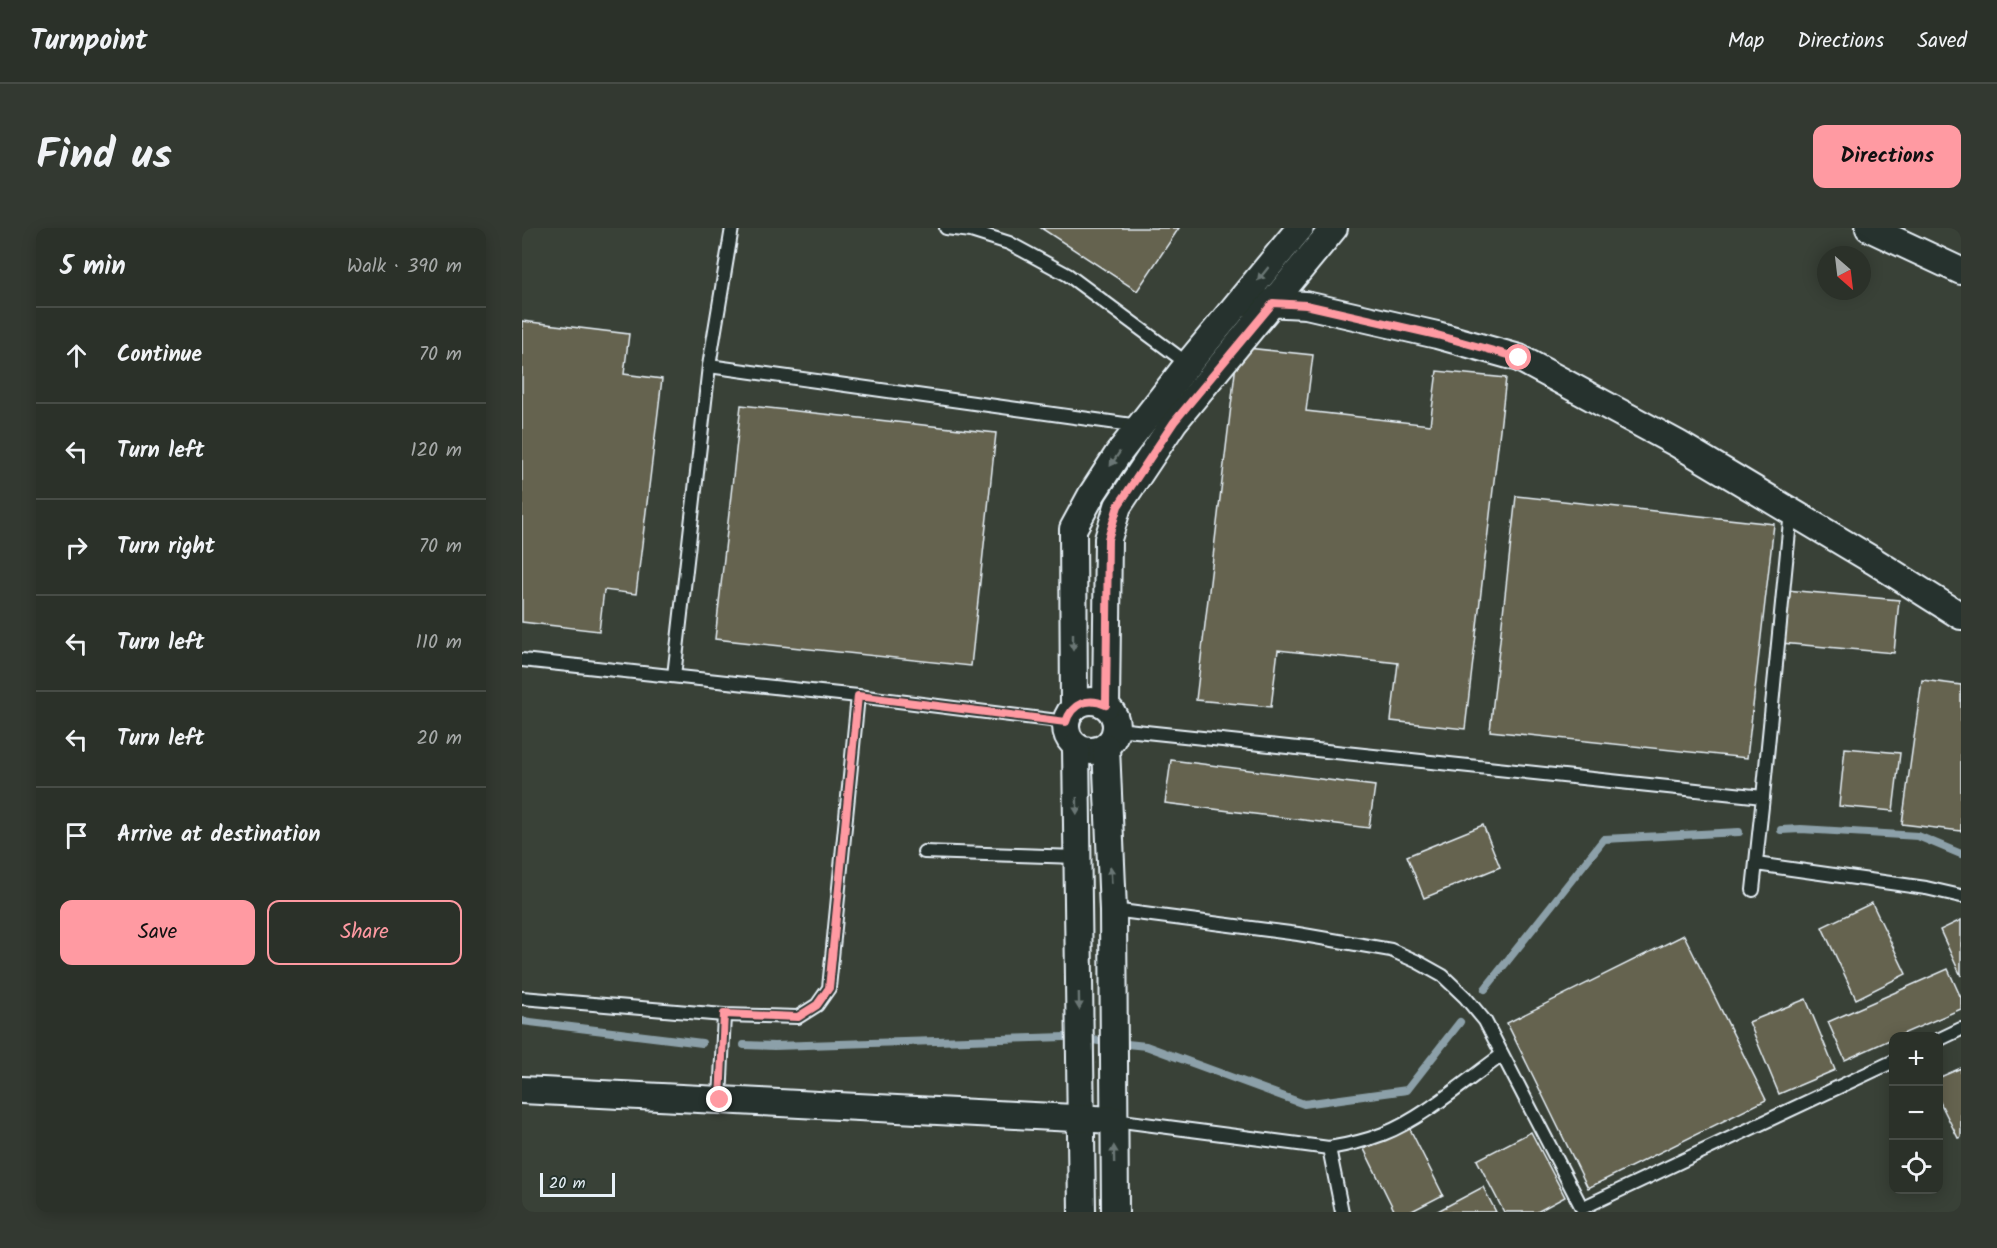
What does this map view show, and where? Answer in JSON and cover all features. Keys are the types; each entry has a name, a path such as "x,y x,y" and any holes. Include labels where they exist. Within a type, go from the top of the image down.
{"street":[{"path":"1111,738 1096,751 1086,751 1076,747 1066,731 1070,715 1073,529 1092,494 1139,426 1300,228"},
{"path":"1106,705 1108,539 1118,506 1174,422 1334,228"},
{"path":"1869,228 1961,271"},
{"path":"1241,302 1306,305 1437,335 1519,358 1678,444 1874,561 1961,616"},
{"path":"1070,715 1081,703 1089,701 1106,705 1116,720 1111,738 1115,1212"},
{"path":"1076,747 1082,1212"},
{"path":"522,1090 1114,1120"}],"lane":[{"path":"674,676 709,366 732,228"},
{"path":"946,228 971,231 1009,243 1068,275 1188,364"},
{"path":"709,366 1139,426"},
{"path":"1754,890 1791,511"},
{"path":"522,660 858,696 1070,715"},
{"path":"522,998 724,1014 798,1017 817,1005 829,988 858,696"},
{"path":"1111,738 1763,797"},
{"path":"924,852 1077,857"},
{"path":"1756,864 1926,888 1961,896"},
{"path":"1113,910 1298,934 1391,950 1443,976 1485,1021 1579,1210 1889,1063"},
{"path":"720,1100 724,1014"},
{"path":"1943,1038 1961,1029"},
{"path":"1114,1120 1329,1148 1352,1144 1384,1133 1414,1118 1502,1055"},
{"path":"1329,1148 1342,1212"}],"building":[{"path":"1041,228 1179,228 1137,291"},
{"path":"522,321 629,334 624,374 662,379 636,594 604,590 599,631 522,622"},
{"path":"1238,347 1313,355 1306,411 1430,425 1437,371 1506,378 1465,729 1391,721 1398,663 1278,650 1271,707 1196,700"},
{"path":"741,405 996,433 971,666 715,639"},
{"path":"1516,496 1774,524 1747,758 1490,731"},
{"path":"1786,590 1899,600 1894,653 1781,643"},
{"path":"1922,680 1961,685 1961,831 1902,824"},
{"path":"1845,748 1900,753 1893,811 1839,806"},
{"path":"1171,760 1375,786 1369,828 1165,803"},
{"path":"1483,825 1500,867 1424,898 1407,856"},
{"path":"1872,903 1906,974 1856,999 1822,927"},
{"path":"1961,920 1961,976 1940,930"},
{"path":"1684,935 1766,1100 1588,1188 1507,1023"},
{"path":"1948,969 1961,998 1961,1009 1907,1032 1889,1032 1889,1040 1845,1060 1828,1022"},
{"path":"1806,999 1835,1070 1779,1094 1749,1022"},
{"path":"1961,1068 1961,1137 1958,1138 1943,1108 1943,1076"},
{"path":"1409,1127 1443,1195 1410,1212 1395,1212 1364,1149"},
{"path":"1531,1132 1565,1197 1537,1212 1504,1212 1477,1160"},
{"path":"1483,1187 1496,1212 1436,1212"}],"waterway":[{"path":"1781,830 1801,829 1918,836 1961,854"},
{"path":"1485,989 1604,839 1739,832"},
{"path":"522,1021 702,1043"},
{"path":"1127,1044 1146,1046 1304,1104 1407,1090 1460,1022"},
{"path":"744,1045 1065,1037"},
{"path":"1093,1040 1099,1041"}],"route":[{"path":"720,1100 724,1014 798,1017 817,1005 829,988 858,696 1066,722 1069,714 1081,703 1089,701 1106,705 1108,539 1118,506 1174,422 1273,303 1306,305 1437,335 1519,358"}]}
